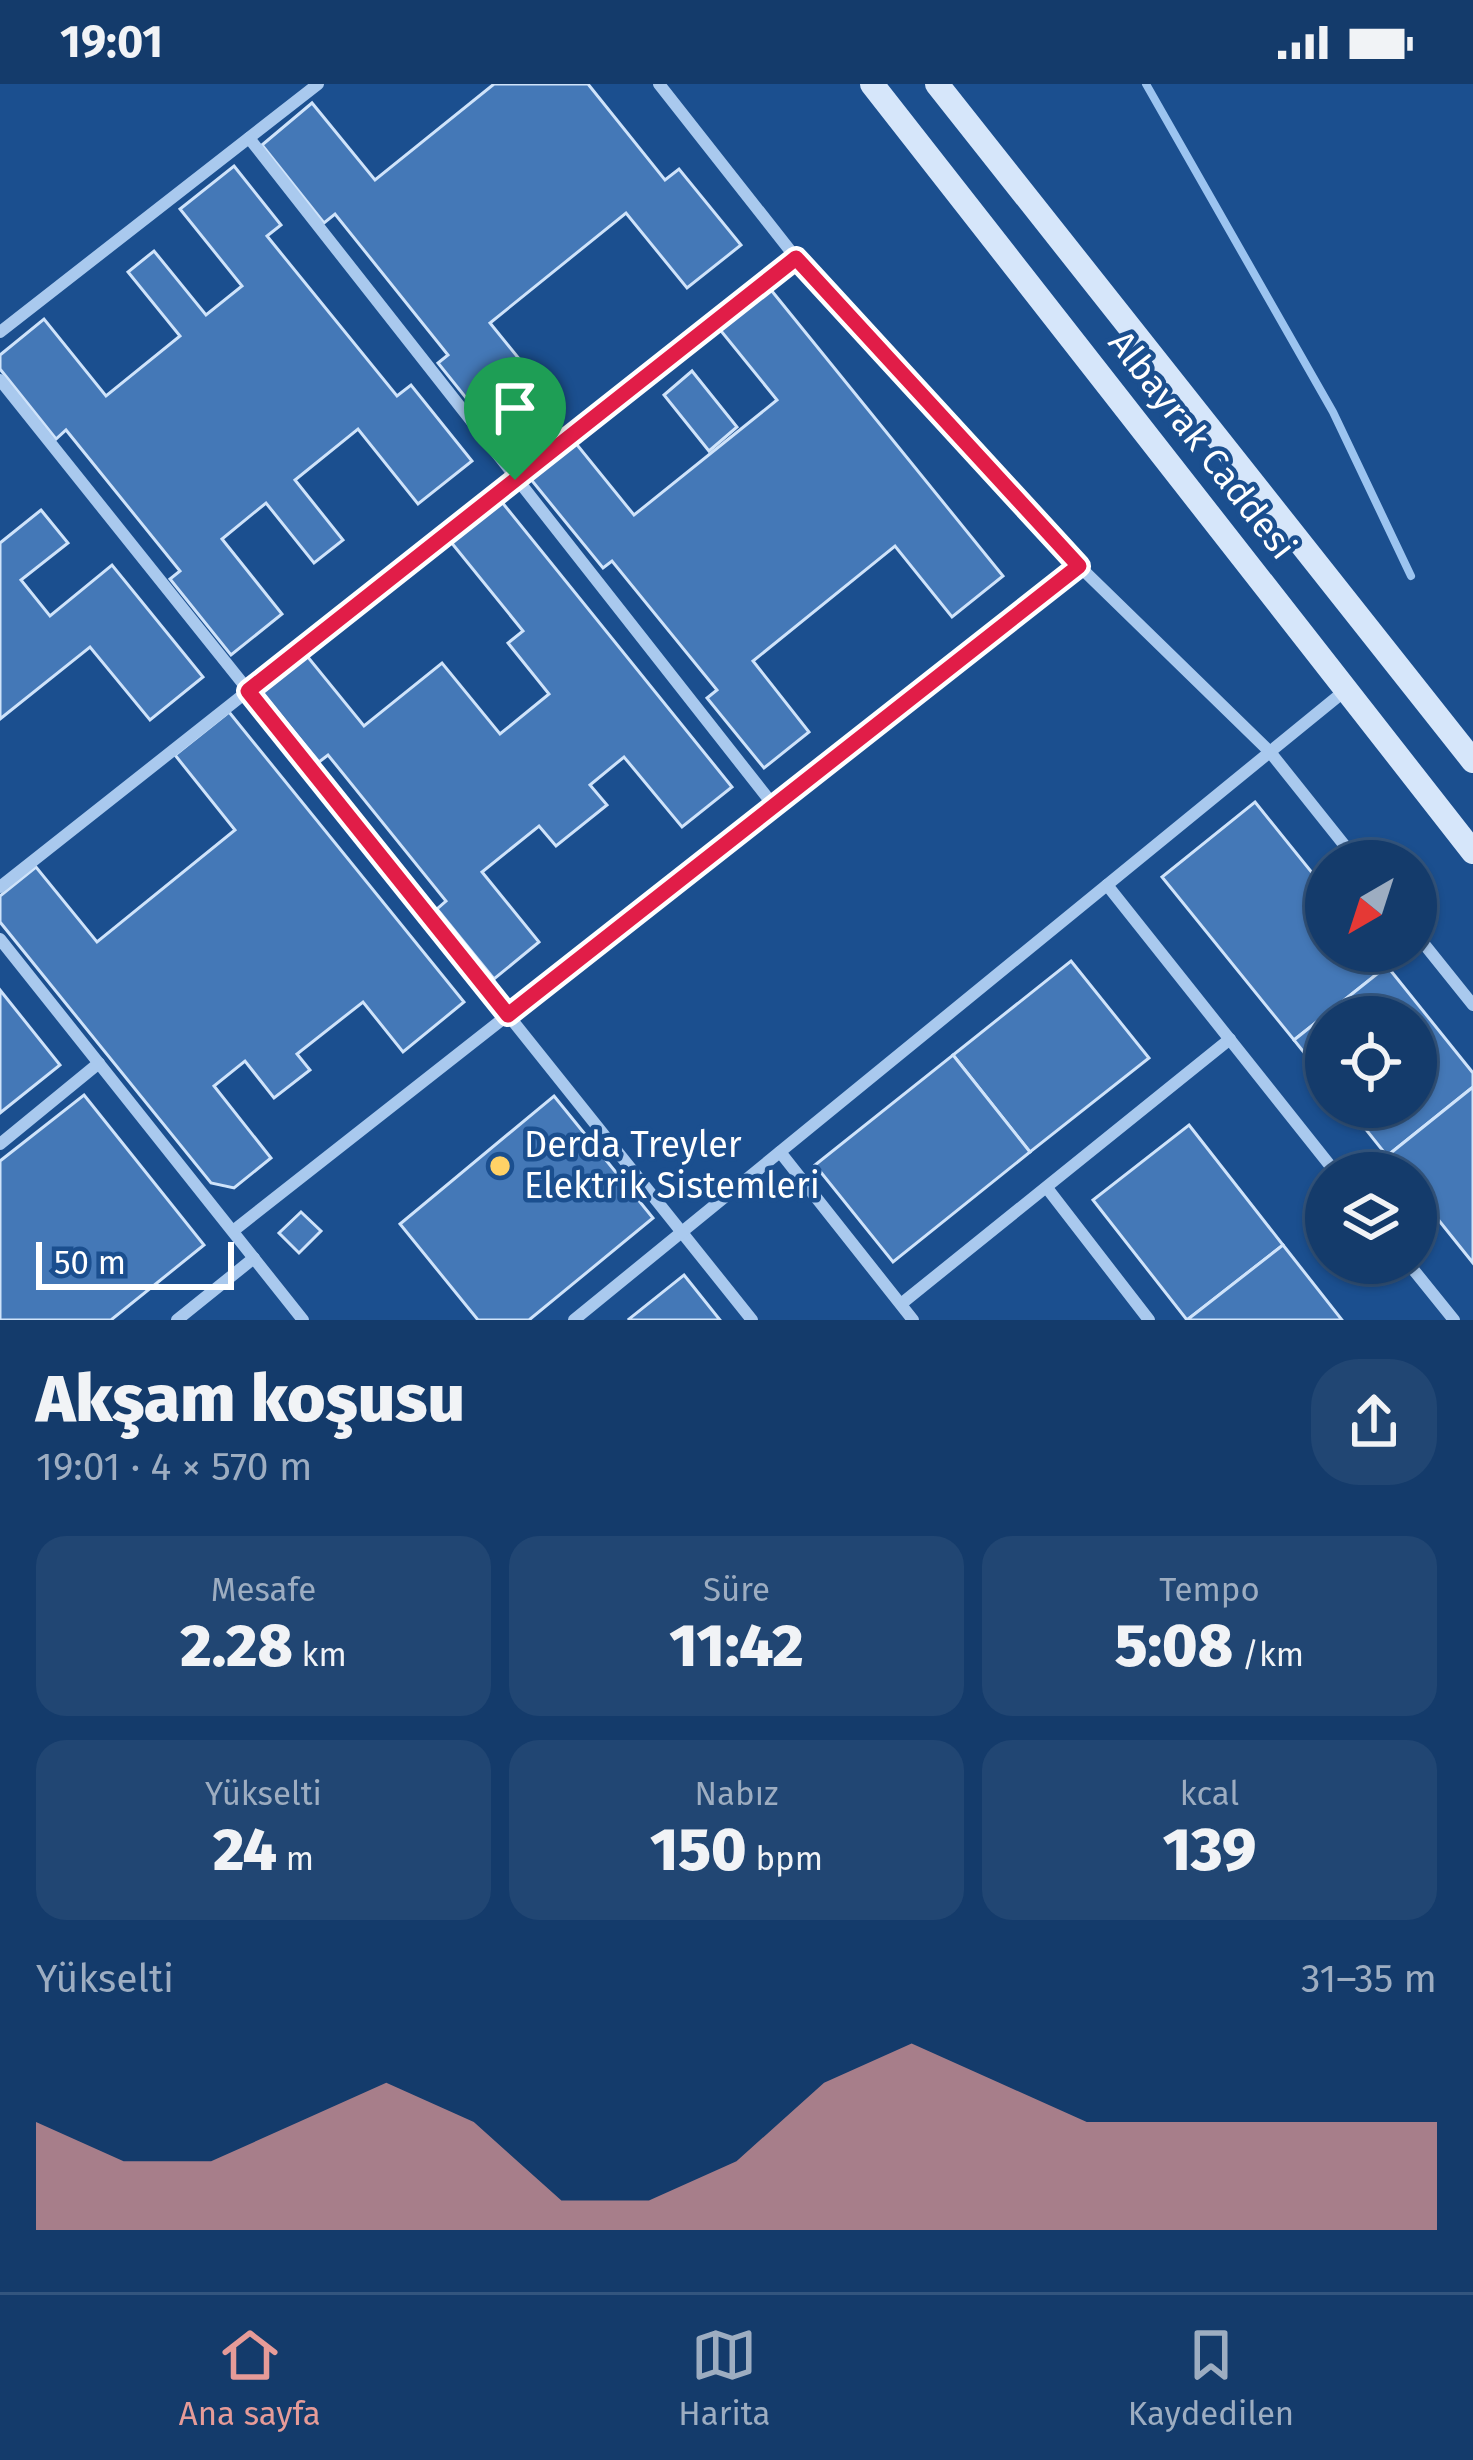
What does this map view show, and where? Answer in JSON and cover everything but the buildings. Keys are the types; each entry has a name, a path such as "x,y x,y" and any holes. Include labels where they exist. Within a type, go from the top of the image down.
{"main road":[{"name":"Albayrak Caddesi","path":"872,84 1473,852"},
{"path":"937,84 1473,761"}],"street":[{"path":"0,332 318,84"},
{"path":"659,84 796,258 1079,566 1270,752 1341,840"},
{"path":"249,137 773,806"},
{"path":"0,887 796,258"},
{"path":"0,380 752,1320"},
{"path":"233,1231 1079,566"},
{"path":"574,1320 1348,688"},
{"path":"1107,885 1319,1152"},
{"path":"0,939 303,1320"},
{"path":"1437,960 1473,1005"},
{"path":"901,1304 1230,1039"},
{"path":"0,1144 99,1064"},
{"path":"780,1152 913,1320"},
{"path":"1047,1187 1149,1320"},
{"path":"177,1320 254,1258"},
{"path":"1425,1284 1454,1320"}],"waterway":[{"path":"1146,84 1333,412 1411,576"}],"place":[{"name":"Derda Treyler Elektrik Sistemleri","path":"500,1166"}],"route":[{"path":"796,258 1079,566 508,1015 248,691 515,480 796,258"}]}
